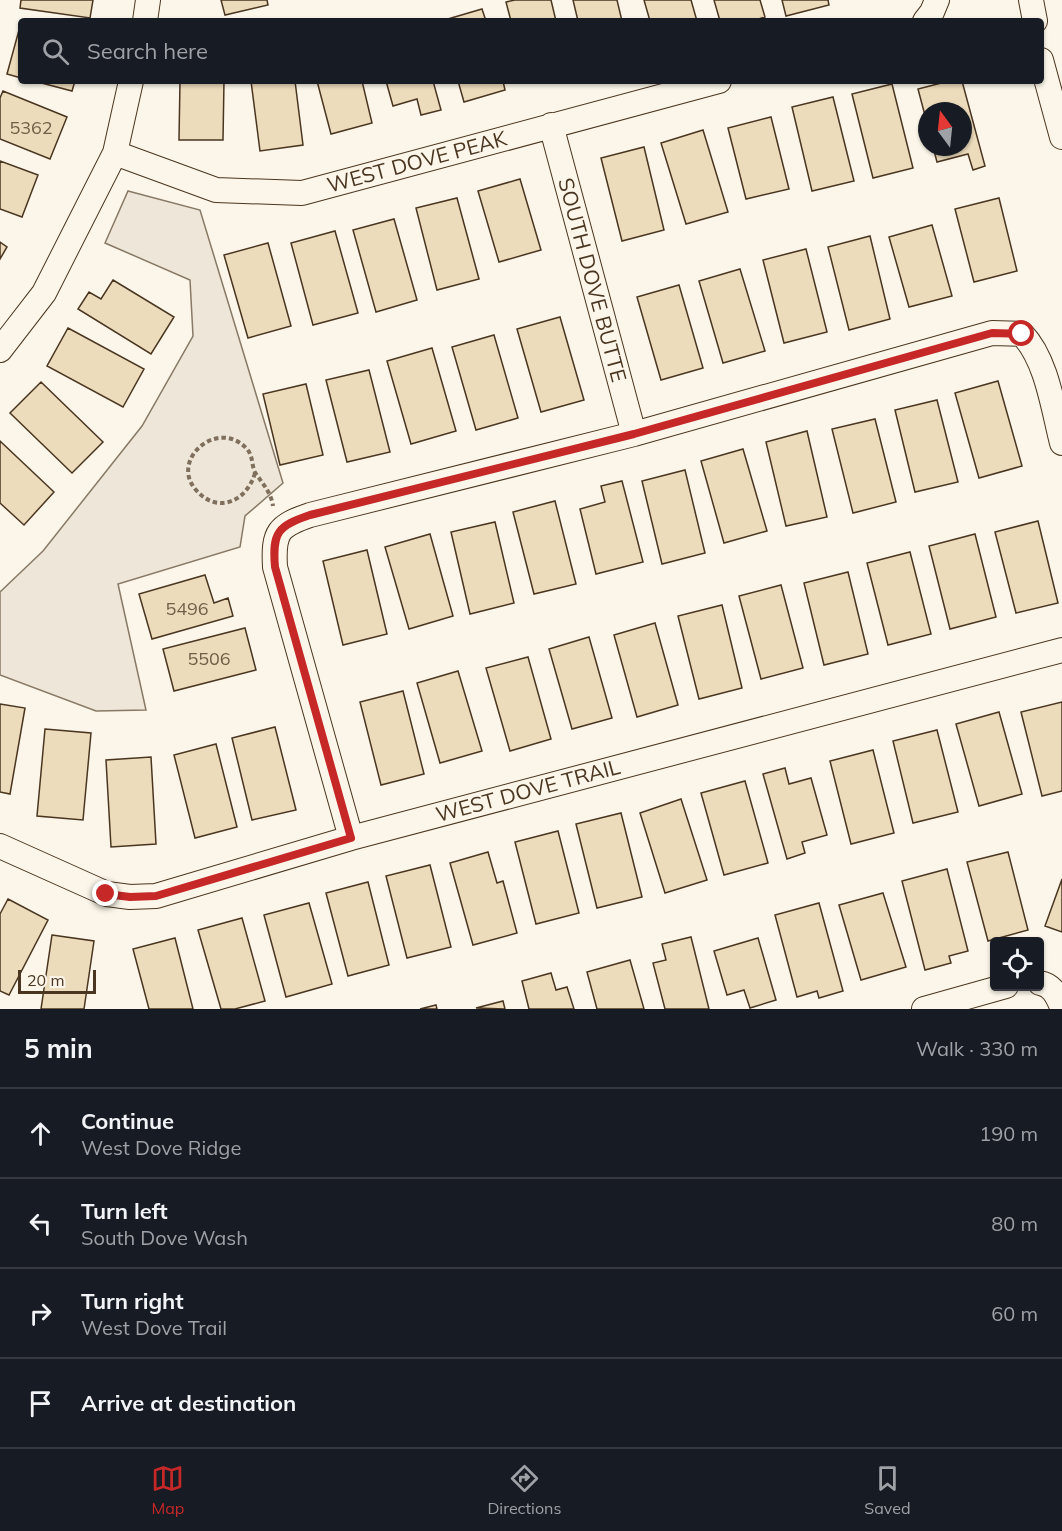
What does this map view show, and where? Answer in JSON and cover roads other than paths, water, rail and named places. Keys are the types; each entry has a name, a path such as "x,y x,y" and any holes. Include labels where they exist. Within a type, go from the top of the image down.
{"street":[{"path":"145,18 147,0"},
{"path":"1031,0 1034,18"},
{"path":"1044,71 1062,137"},
{"path":"0,350 44,293 115,153 130,84"},
{"name":"WEST DOVE PEAK","path":"115,153 216,190 302,193 708,84"},
{"name":"SOUTH DOVE BUTTE","path":"551,125 634,434"},
{"path":"351,838 275,567 273,546 278,532 290,522 310,515 634,434 992,333 1022,334 1035,350 1041,364 1062,443"},
{"name":"WEST DOVE TRAIL","path":"0,846 106,894 130,897 156,896 351,838 1062,650"},
{"path":"1044,985 1055,992 1062,1007"},
{"path":"924,1009 991,991"}]}
